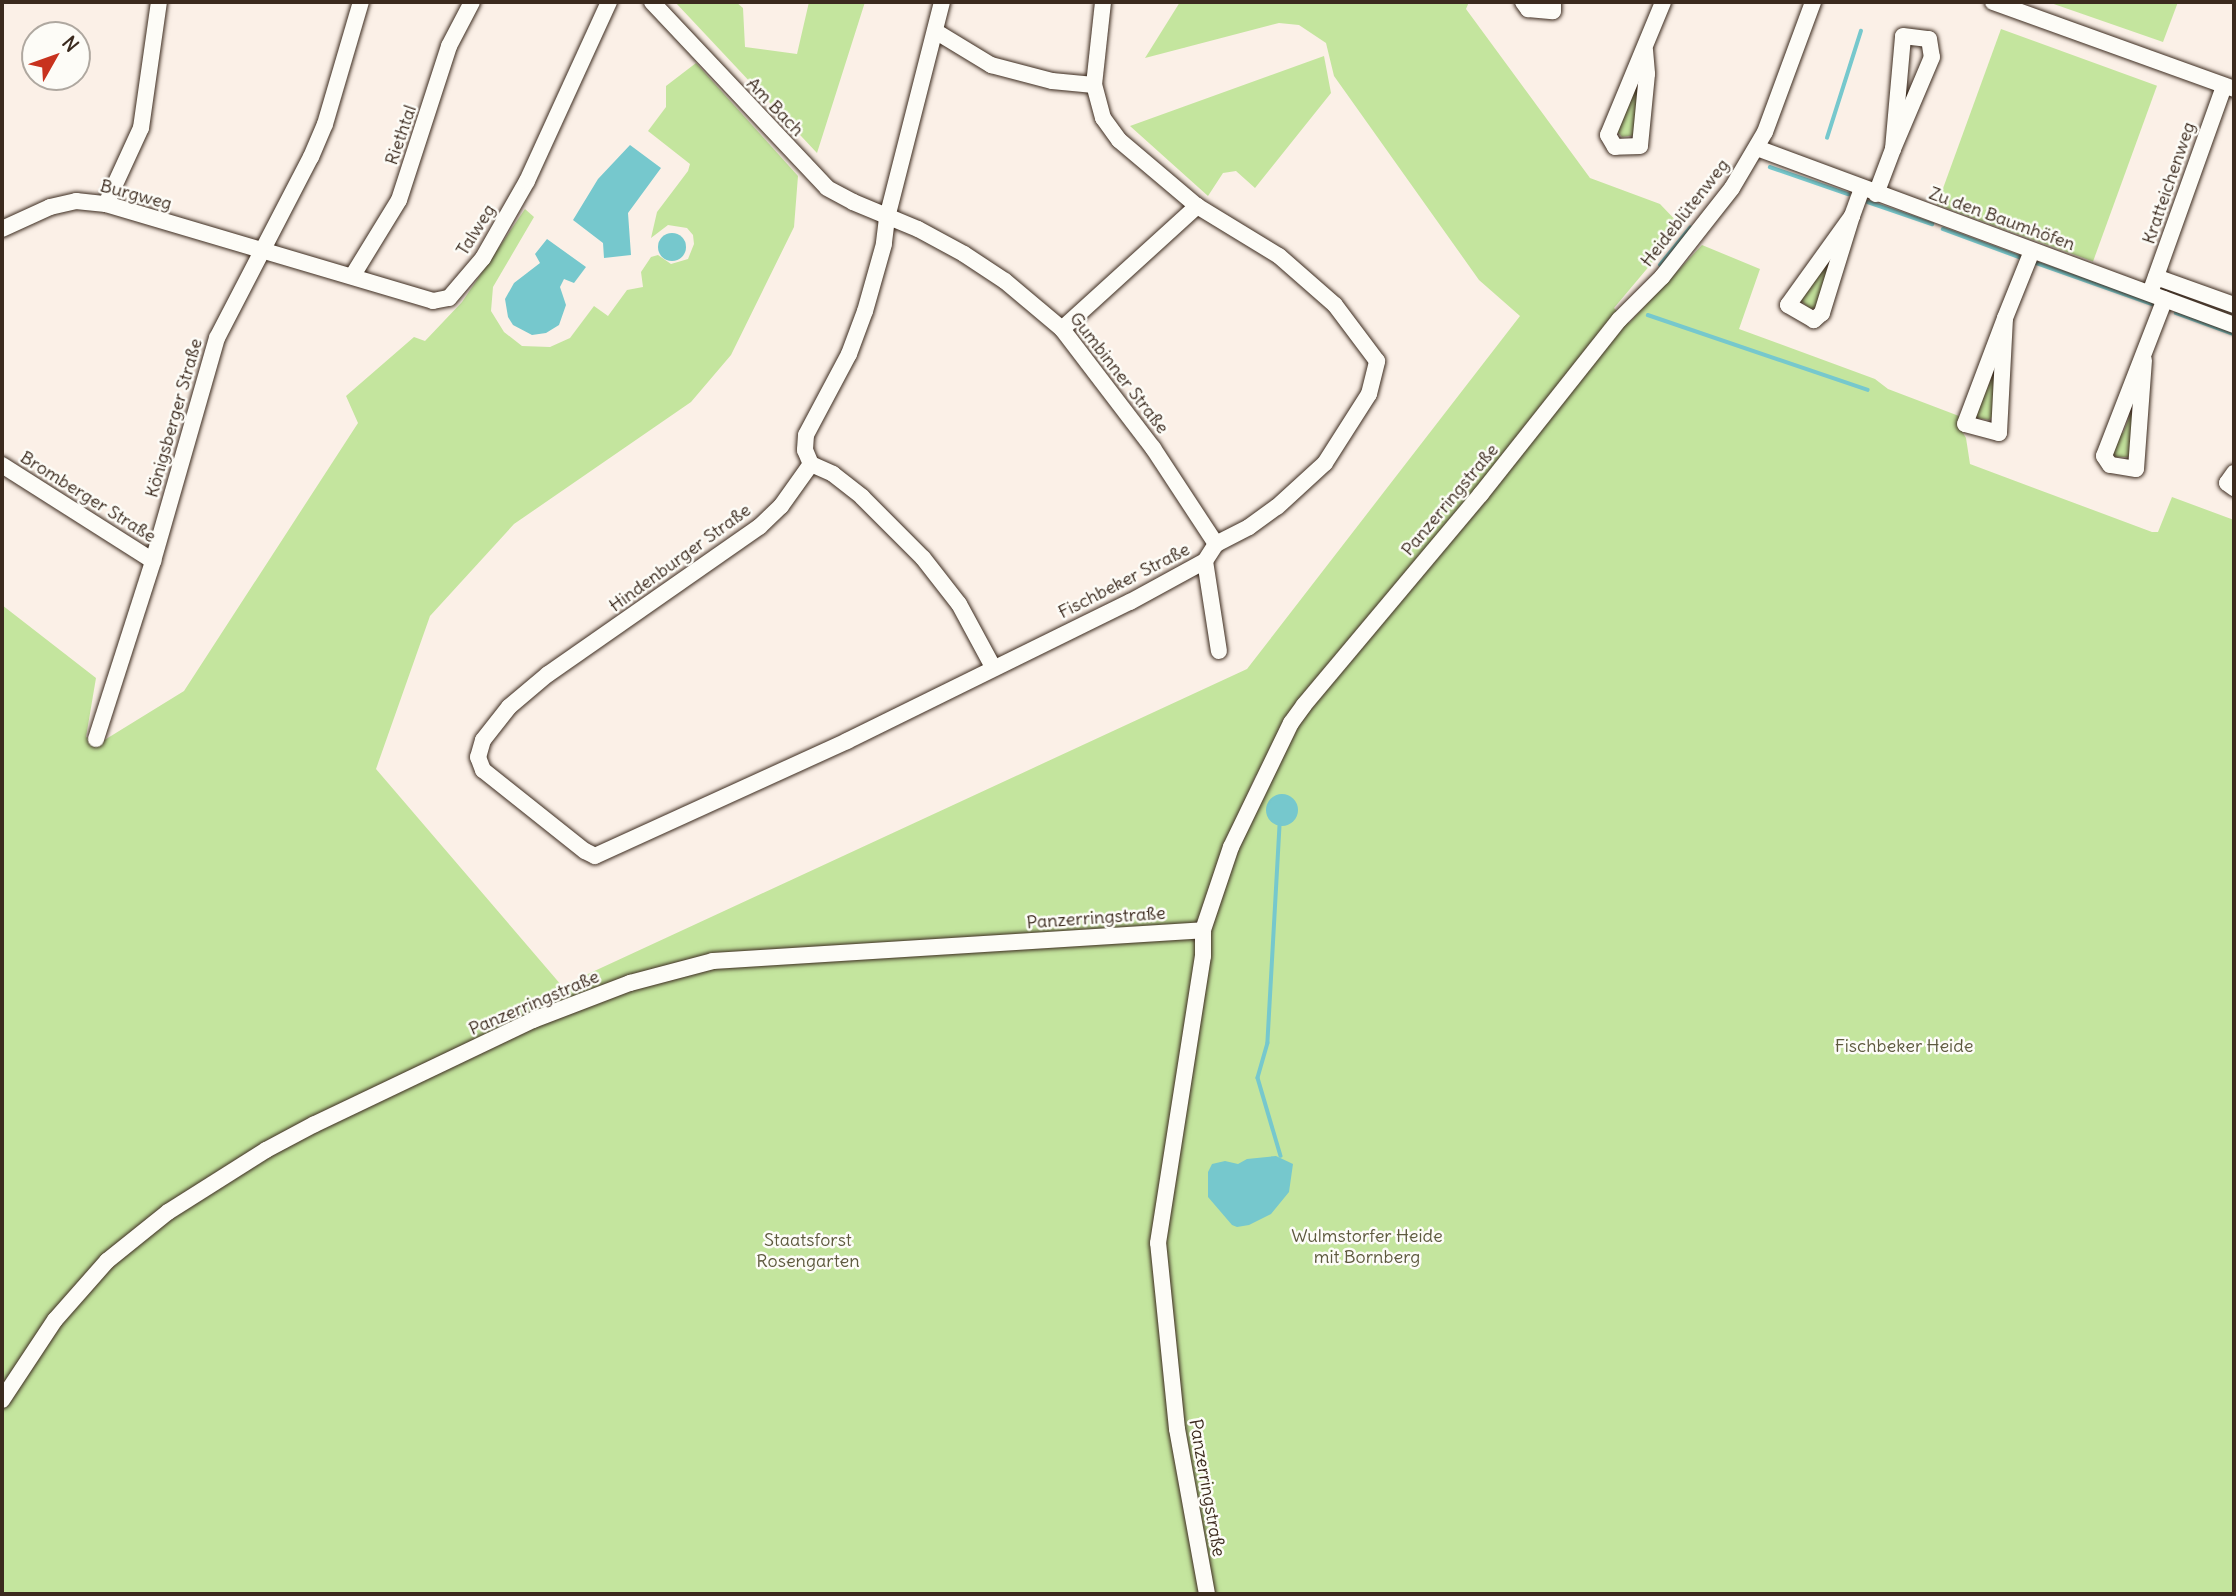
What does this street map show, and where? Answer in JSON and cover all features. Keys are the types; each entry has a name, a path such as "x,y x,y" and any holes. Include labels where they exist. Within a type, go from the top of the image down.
{"street":[{"path":"106,204 141,128 147,105 159,2"},
{"name":"Königsberger Straße","path":"96,739 153,561 217,338 291,199 325,124 361,2"},
{"name":"Riethtal","path":"353,275 399,200 449,46 471,2"},
{"name":"Talweg","path":"262,251 353,275 435,302 449,298 483,258 527,181 609,2"},
{"name":"Am Bach","path":"652,2 827,188 887,218"},
{"path":"942,2 887,218 884,244 849,354 806,435 805,450 811,464 833,474 862,497 923,558 959,604 993,667"},
{"path":"1062,329 1196,206 1119,140 1103,118 1094,85 1103,2"},
{"path":"1523,2 1528,9 1553,11 1553,2"},
{"path":"1645,50 1647,74 1640,146 1615,147 1608,135 1663,2"},
{"name":"Heideblütenweg","path":"1619,320 1662,277 1716,210 1757,148 1813,2"},
{"path":"1993,2 2229,88"},
{"path":"935,31 992,65 1052,81 1094,85"},
{"path":"1852,216 1822,313 1814,320 1788,305 1869,192 1893,149 1932,57 1929,39 1903,36 1893,149"},
{"name":"Kratteichenweg","path":"2144,360 2158,296 2156,277 2229,88"},
{"name":"Zu den Baumhöfen","path":"1757,148 1869,192 2234,325"},
{"name":"Burgweg","path":"2,229 50,207 76,201 106,204 262,251"},
{"name":"Fischbeker Straße","path":"595,856 847,741 1130,602 1205,561 1216,544 1249,527 1277,508 1325,463 1369,394 1377,361 1335,305 1301,274 1251,237 1196,206"},
{"name":"Gumbinner Straße","path":"887,218 918,229 964,254 1005,281 1062,329 1141,430 1216,544"},
{"path":"2005,318 1999,433 1965,424 2005,318 2032,251"},
{"path":"2156,277 2234,305"},
{"name":"Panzerringstraße","path":"1207,1594 1177,1429 1158,1243 1203,956 1203,930 1231,847 1291,723 1481,494 1619,320"},
{"path":"2144,360 2136,469 2110,465 2104,456 2144,360"},
{"name":"Hindenburger Straße","path":"595,856 483,770 478,757 483,740 509,707 548,674 759,527 781,506 811,464"},
{"name":"Bromberger Straße","path":"2,465 153,561"},
{"path":"2234,473 2227,483 2234,488"},
{"path":"1205,561 1219,651"},
{"name":"Panzerringstraße","path":"2,1400 55,1320 107,1261 168,1213 278,1143 533,1020 630,983 713,961 1203,930"}],"green space":[{"path":"675,2 736,2 743,8 745,47 797,54 809,2 865,2 817,153"},
{"name":"Staatsforst Rosengarten","path":"1180,2 1469,2 1466,9 1590,178 1660,204 1682,227 1614,308 1629,323 1702,245 1760,269 1739,329 1875,379 1888,389 1959,416 1958,424 1966,438 1970,464 2152,532 2158,532 2172,497 2234,520 2234,1594 2,1594 2,605 96,678 86,737 98,744 184,691 358,423 346,396 414,337 425,341 462,302 525,209 534,217 493,287 491,311 504,332 522,346 550,347 570,338 594,306 608,316 627,290 643,287 641,272 651,257 658,255 671,264 688,259 694,244 693,235 687,228 668,225 651,238 657,212 688,171 690,164 648,131 666,107 666,86 696,63 798,176 794,227 731,355 691,402 514,524 430,616 376,769 562,986 1247,669 1520,316 1479,280 1334,76 1326,43 1299,25 1279,23 1145,58","holes":["1256,775 1264,776 1231,847 1203,930 1203,956 1158,1243 1177,1429 1171,1431 1153,1243 1198,954 1200,915 1225,845"]},
{"path":"2048,2 2178,2 2163,42"},
{"path":"2001,29 2157,86 2093,261 1937,205"},
{"path":"1324,56 1331,93 1255,188 1236,171 1223,173 1208,196 1130,126"},
{"path":"1643,72 1636,135 1622,137 1616,130"},
{"path":"1833,256 1817,307 1810,309 1800,300"},
{"path":"2001,355 1993,416 1989,420 1977,418 1973,414 1981,393 1985,394"},
{"path":"2139,394 2131,457 2116,457 2112,453 2119,432 2123,433"}],"water":[{"path":"630,145 661,168 628,213 631,255 604,258 603,243 573,220 598,179"},
{"path":"672,233 682,237 686,247 682,257 672,261 662,257 658,247 662,237"},
{"path":"547,239 586,267 574,283 564,279 560,287 566,305 559,325 546,333 532,335 513,325 508,317 505,299 514,283 540,263 535,254"},
{"path":"1282,794 1293,799 1298,810 1293,821 1282,826 1271,821 1266,810 1271,799"},
{"path":"1276,1156 1293,1164 1289,1192 1271,1214 1249,1225 1232,1225 1208,1197 1208,1172 1212,1164 1225,1161 1238,1164 1247,1159"}],"waterway":[{"path":"1827,138 1861,31"},
{"path":"1770,167 1848,194"},
{"path":"1868,202 1932,224"},
{"path":"1660,265 1690,228"},
{"path":"1943,229 2019,257"},
{"path":"2036,263 2152,304"},
{"path":"2176,313 2234,334"},
{"path":"1648,315 1868,390"},
{"path":"1280,826 1268,1043 1258,1078 1281,1156"}],"park label":[{"name":"Fischbeker Heide","path":"1904,1046"},
{"name":"Wulmstorfer Heide mit Bornberg","path":"1367,1247"}]}
